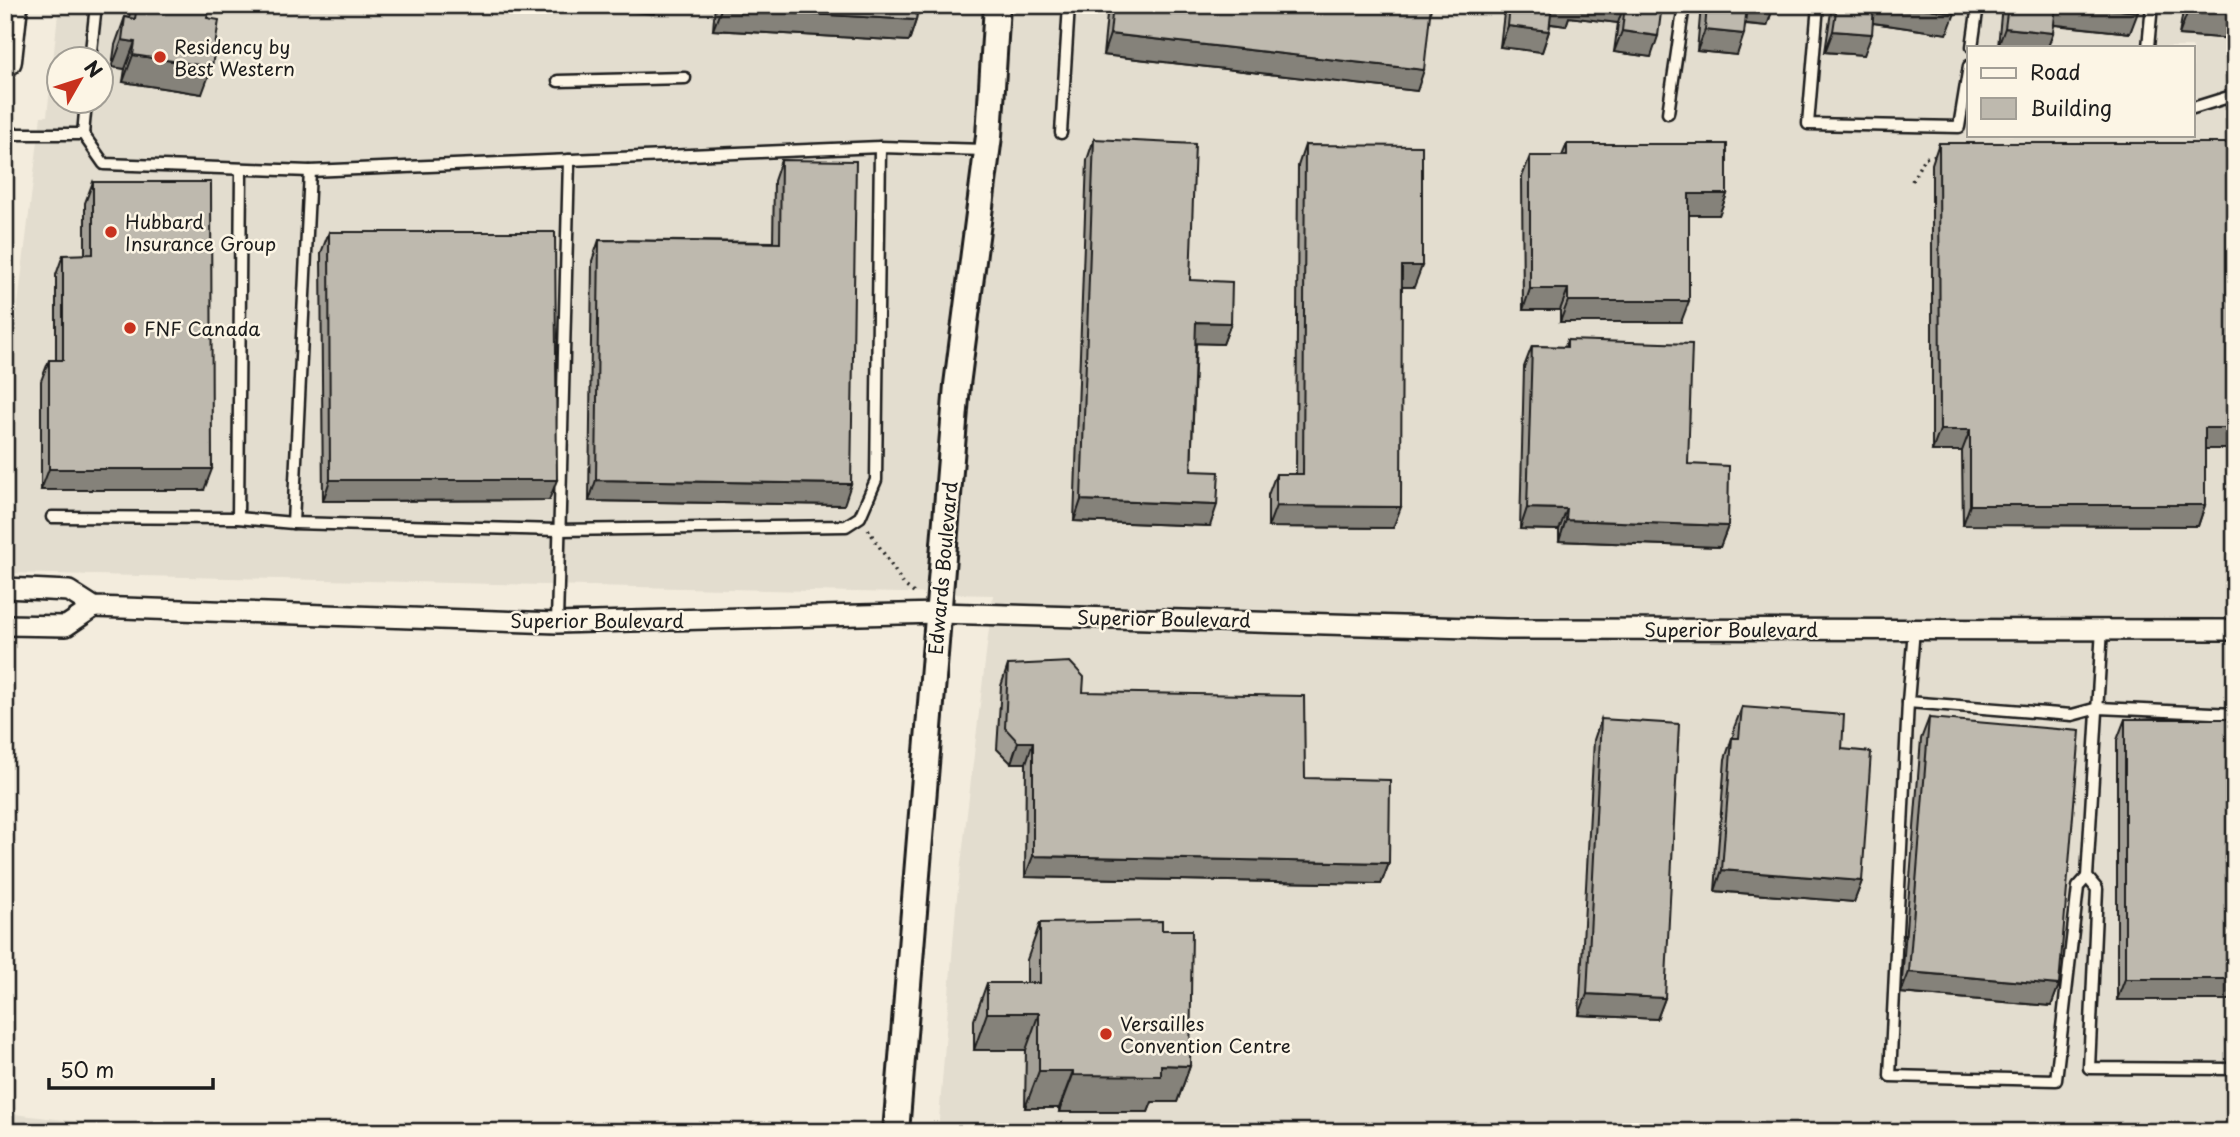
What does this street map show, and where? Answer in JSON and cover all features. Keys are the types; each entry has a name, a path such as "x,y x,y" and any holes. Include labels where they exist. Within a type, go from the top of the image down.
{"main road":[{"path":"5,60 11,5"}],"street":[{"name":"Edwards Boulevard","path":"896,1132 957,385 986,150 997,5"},
{"name":"Superior Boulevard","path":"5,588 69,591 94,607 557,623 938,613 1506,629 2235,630"},
{"path":"5,625 66,626 94,607"}],"lane":[{"path":"92,46 96,5"},
{"path":"1061,134 1069,5"},
{"path":"1668,114 1684,5"},
{"path":"1818,5 1808,124 1964,127 1967,90"},
{"path":"1972,46 1978,5"},
{"path":"2148,46 2152,5"},
{"path":"558,81 685,78"},
{"path":"2194,108 2235,95"},
{"path":"85,116 83,134 104,164 241,171 310,171 880,147 986,150"},
{"path":"5,134 83,134"},
{"path":"52,517 238,518 293,523 558,530 846,526 860,517 876,480 880,147"},
{"path":"557,623 569,160"},
{"path":"238,518 241,171"},
{"path":"293,523 310,171"},
{"path":"1914,629 1890,1076 2056,1080 2078,887 2087,877 2102,629"},
{"path":"1908,702 2072,715 2098,708 2235,714"},
{"path":"2087,877 2098,889 2089,1068 2235,1069"}],"path":[{"path":"1912,181 1924,158 1955,148 1964,127"},
{"path":"860,517 905,585 938,613"}],"shaded area":[{"path":"59,5 2235,5 2235,1132 938,1132 956,906 993,595 5,573 5,410 41,116 116,116 116,46 55,46"},
{"path":"5,1113 166,1132 5,1132"}],"building":[{"path":"137,5 209,5 207,18 219,20 212,67 133,55 135,42 122,40 125,17 135,19"},
{"path":"721,5 918,5 916,20 721,9"},
{"path":"1113,5 1431,5 1424,70 1110,34"},
{"path":"1510,5 1552,5 1549,31 1508,26"},
{"path":"1625,5 1662,5 1658,36 1622,31"},
{"path":"1707,5 1747,5 1744,34 1705,30"},
{"path":"1837,5 1874,5 1872,34 1833,31"},
{"path":"1904,5 1956,5 1955,13"},
{"path":"2008,5 2056,5 2053,33 2005,28"},
{"path":"2074,5 2138,5 2138,12"},
{"path":"2189,5 2235,5 2235,11 2189,8"},
{"path":"1094,139 1195,144 1190,280 1232,282 1231,323 1196,322 1191,471 1219,472 1217,505 1081,500"},
{"path":"1939,143 2235,143 2235,428 2205,428 2205,505 1970,505 1970,430 1940,430"},
{"path":"1567,144 1727,144 1727,194 1689,194 1689,301 1568,301 1568,289 1530,289 1530,156 1567,156"},
{"path":"1305,145 1422,146 1422,266 1402,266 1401,507 1276,506 1276,474 1303,474"},
{"path":"781,160 856,161 851,484 596,480 599,240 780,243"},
{"name":"FNF Canada","path":"93,182 211,182 212,469 49,469 49,360 63,360 63,255 93,254"},
{"path":"329,232 555,232 557,480 330,480"},
{"path":"1567,340 1692,344 1688,464 1729,466 1728,526 1566,520 1567,509 1527,508 1532,346 1567,347"},
{"path":"1070,662 1084,677 1083,692 1304,696 1305,778 1390,780 1389,863 1033,856 1033,742 1018,742 1005,728 1008,665"},
{"path":"1742,707 1844,715 1842,749 1871,752 1862,881 1722,870 1732,738 1739,738"},
{"path":"1929,718 2080,731 2059,985 1909,972"},
{"path":"1601,719 1679,724 1665,998 1587,994"},
{"path":"2125,719 2235,719 2235,979 2125,979"},
{"name":"Versailles Convention Centre","path":"1162,921 1162,930 1192,930 1190,1066 1161,1065 1161,1076 1073,1075 1073,1071 1039,1071 1039,1013 987,1013 987,983 1040,983 1040,923"}],"place":[{"name":"Residency by Best Western","path":"160,57"},
{"name":"Hubbard Insurance Group","path":"111,232"},
{"name":"FNF Canada","path":"130,328"},
{"name":"Versailles Convention Centre","path":"1106,1034"}]}
